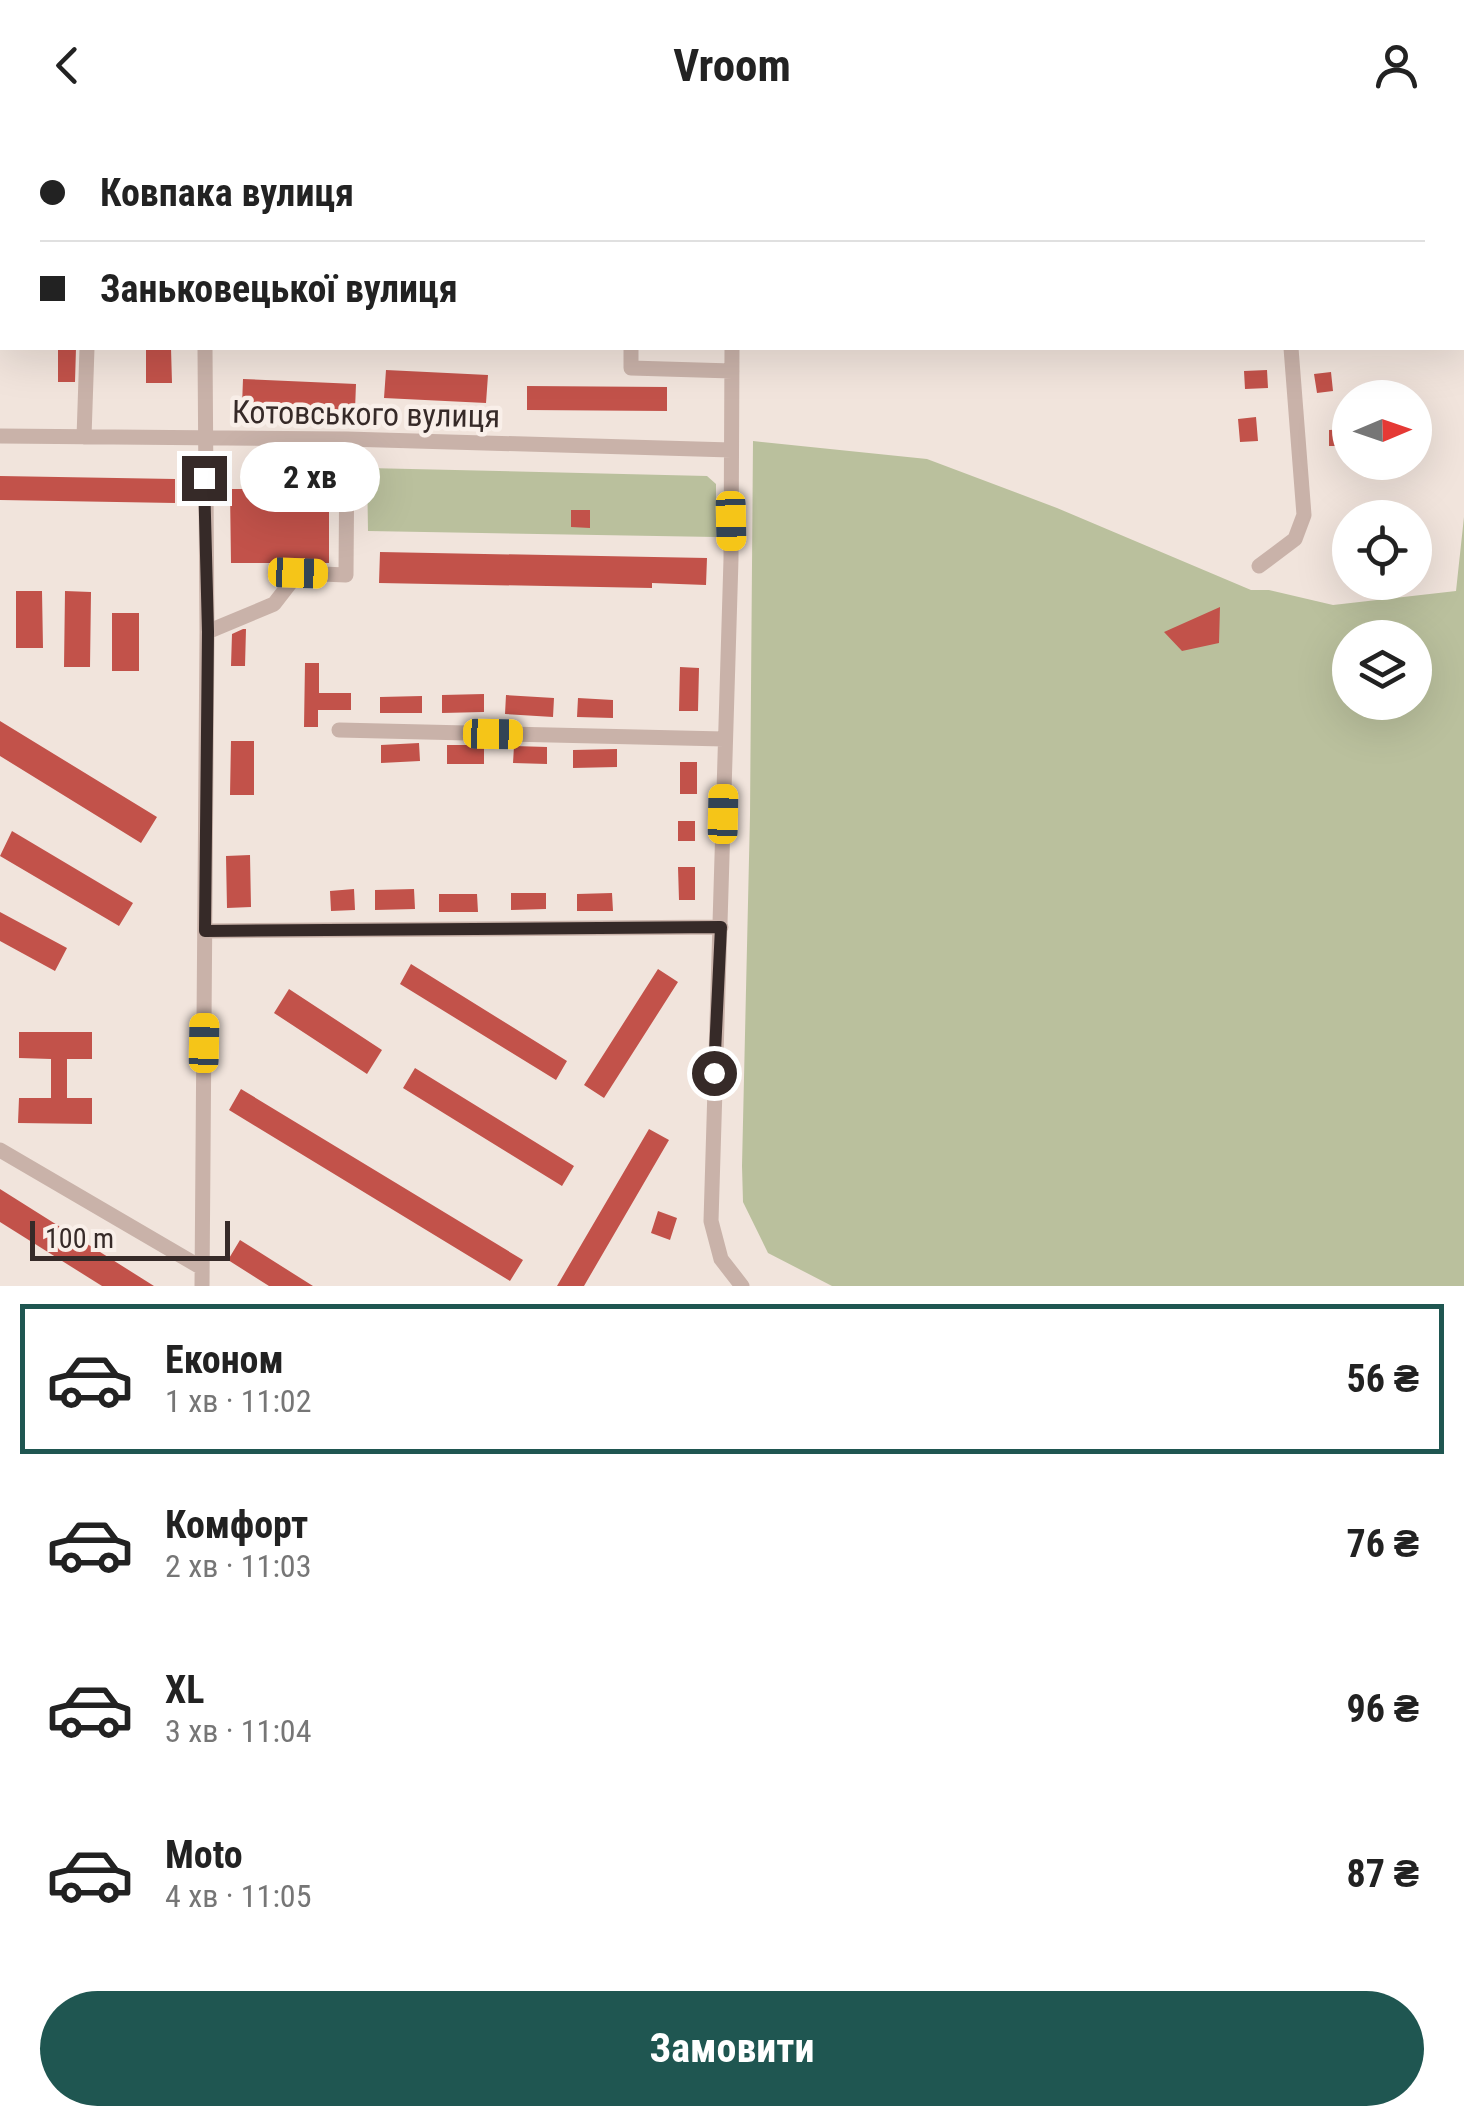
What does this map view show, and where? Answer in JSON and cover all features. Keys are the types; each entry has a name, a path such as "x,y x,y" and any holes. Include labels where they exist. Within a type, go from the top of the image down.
{"street":[{"path":"84,437 87,350"},
{"path":"202,1286 208,632 205,350"},
{"path":"632,350 631,368 732,371"},
{"path":"732,350 731,559 711,1221 721,1259 742,1286"},
{"path":"1260,566 1295,539 1304,515 1291,350"},
{"name":"Котовського вулиця","path":"0,436 347,439 731,450"},
{"path":"208,632 274,604 298,573 346,574 347,439"},
{"path":"339,730 724,739"},
{"path":"205,931 721,927"},
{"path":"0,1150 202,1268"}],"green space":[{"path":"753,441 927,459 1057,508 1251,590 1269,590 1333,605 1432,600 1432,594 1456,591 1464,517 1464,1286 832,1286 768,1253 743,1202"},
{"path":"367,468 707,476 716,484 716,537 368,531"}],"building":[{"path":"58,350 76,350 75,382 58,382"},
{"path":"146,350 171,350 172,383 146,383"},
{"path":"386,370 488,375 486,403 384,398"},
{"path":"1267,370 1268,388 1245,389 1244,371"},
{"path":"1331,372 1332,391 1317,393 1314,374"},
{"path":"243,379 356,384 355,410 242,406"},
{"path":"527,386 667,387 667,411 527,410"},
{"path":"1256,417 1258,441 1240,442 1238,419"},
{"path":"0,476 175,479 175,503 0,500"},
{"path":"230,489 329,489 329,563 231,563"},
{"path":"571,510 590,510 590,528 571,527"},
{"path":"380,552 707,558 706,585 652,583 652,588 379,583"},
{"path":"16,591 42,591 43,648 16,648"},
{"path":"65,591 91,592 90,667 64,667"},
{"path":"1220,607 1219,643 1182,651 1164,632"},
{"path":"112,613 139,613 139,671 112,671"},
{"path":"243,629 245,666 231,666 232,634"},
{"path":"305,663 319,663 319,693 351,693 351,710 318,710 318,727 304,727"},
{"path":"680,667 699,668 698,711 679,711"},
{"path":"484,694 484,712 442,713 442,695"},
{"path":"506,695 554,698 553,717 505,714"},
{"path":"422,696 422,713 380,713 380,697"},
{"path":"578,698 613,700 613,718 577,717"},
{"path":"0,721 157,817 141,843 0,756"},
{"path":"231,741 254,741 254,795 230,795"},
{"path":"419,743 420,761 381,763 381,745"},
{"path":"447,745 484,745 484,764 447,764"},
{"path":"514,746 547,747 547,764 513,763"},
{"path":"617,749 617,767 573,768 573,750"},
{"path":"680,762 697,762 697,794 680,794"},
{"path":"678,821 695,821 695,841 678,841"},
{"path":"12,831 133,903 119,926 0,856"},
{"path":"250,855 251,907 227,908 226,856"},
{"path":"678,867 695,867 695,900 679,900"},
{"path":"354,889 355,910 331,911 330,891"},
{"path":"414,889 415,909 375,910 375,890"},
{"path":"511,893 546,893 546,909 511,910"},
{"path":"612,893 613,911 577,911 577,894"},
{"path":"439,894 477,894 478,912 439,912"},
{"path":"0,912 67,948 55,971 0,941"},
{"path":"411,964 567,1061 556,1080 400,984"},
{"path":"658,969 678,982 604,1098 584,1085"},
{"path":"289,989 382,1050 367,1074 274,1013"},
{"path":"19,1032 92,1032 92,1059 67,1059 67,1098 92,1098 92,1124 18,1123 19,1098 51,1098 51,1059 19,1058"},
{"path":"415,1068 574,1166 562,1186 403,1088"},
{"path":"241,1089 523,1260 510,1281 229,1110"},
{"path":"649,1129 669,1140 584,1286 557,1286"},
{"path":"0,1189 154,1286 102,1286 0,1222"},
{"path":"658,1211 677,1218 670,1240 651,1233"},
{"path":"240,1240 313,1286 269,1286 228,1260"}],"route":[{"path":"204,478 208,632 205,931 721,927 714,1073"}]}
